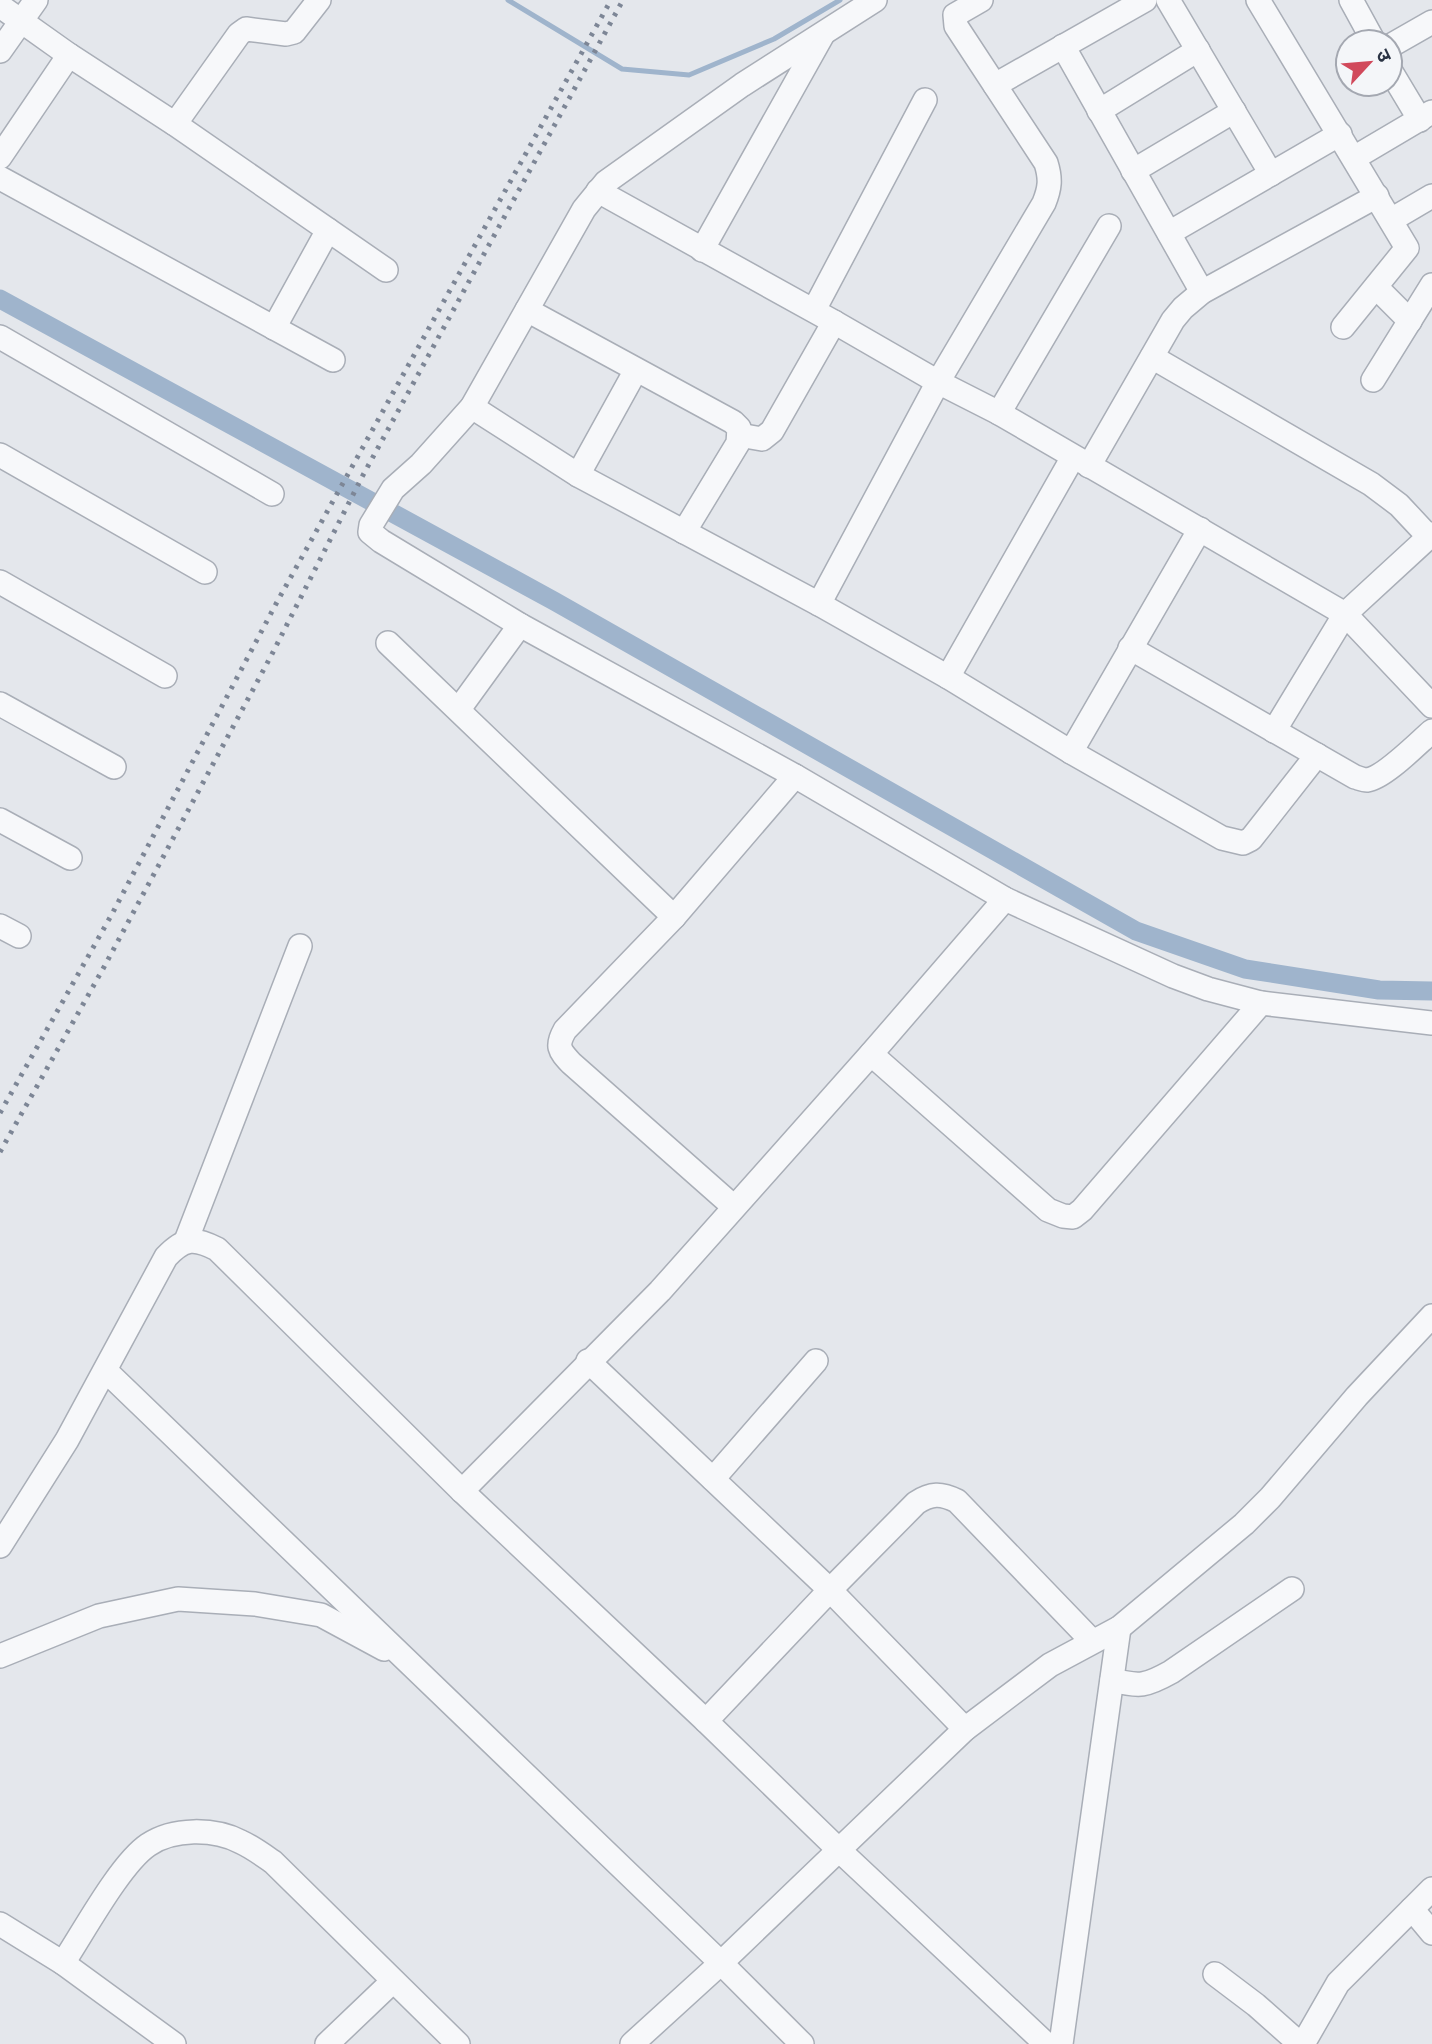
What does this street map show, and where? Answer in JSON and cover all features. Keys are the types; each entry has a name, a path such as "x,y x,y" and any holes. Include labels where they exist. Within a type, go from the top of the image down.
{"street":[{"path":"0,51 36,0"},
{"path":"175,124 239,34 246,29 286,34 294,32 319,0"},
{"path":"875,0 742,85 606,182 584,209 472,407 421,464 393,489 370,532 520,625 795,776 1005,899 1173,976 1208,989 1261,1003 1432,1023"},
{"path":"818,604 938,382 1044,204 1049,189 1051,178 1046,163 954,20 961,10 981,0"},
{"path":"995,85 1144,0"},
{"path":"1168,0 1271,174"},
{"path":"1258,0 1407,248 1343,327"},
{"path":"1352,0 1367,28"},
{"path":"0,6 386,270"},
{"path":"1404,38 1432,22"},
{"path":"702,250 824,33"},
{"path":"1063,46 1202,292"},
{"path":"1099,111 1198,50"},
{"path":"0,157 69,55"},
{"path":"1354,158 1426,116 1404,88"},
{"path":"814,310 925,100"},
{"path":"1133,171 1234,111"},
{"path":"1169,233 1340,134"},
{"path":"0,178 333,360"},
{"path":"598,191 938,382 999,413 1345,614 1432,706"},
{"path":"948,677 1081,461 1183,308 1202,292 1377,196"},
{"path":"1391,220 1432,196"},
{"path":"999,413 1109,226"},
{"path":"274,328 328,230"},
{"path":"1373,380 1432,285"},
{"path":"1376,287 1410,321"},
{"path":"527,310 733,422 739,428 738,443 684,532"},
{"path":"739,435 762,439 772,431 835,322"},
{"path":"0,337 272,494"},
{"path":"1152,357 1371,484 1399,505 1430,536 1345,614 1274,731"},
{"path":"578,475 636,370"},
{"path":"472,407 578,475 948,677 1071,752 1222,838 1243,843 1251,839 1317,755"},
{"path":"0,455 205,572"},
{"path":"1071,752 1200,529"},
{"path":"0,582 165,676"},
{"path":"459,709 520,625"},
{"path":"388,643 674,916"},
{"path":"1130,648 1364,780 1374,778 1432,731"},
{"path":"0,704 114,767"},
{"path":"734,1207 561,1052 559,1039 674,916 795,776"},
{"path":"0,820 70,858"},
{"path":"462,1491 660,1291 872,1054 1005,899"},
{"path":"0,1546 67,1440 166,1257 186,1241 300,946"},
{"path":"872,1054 1048,1210 1073,1217 1082,1210 1261,1003"},
{"path":"186,1241 201,1241 217,1249 462,1491 1046,2044"},
{"path":"632,2044 721,1963 965,1730 1050,1665 1119,1628 1244,1524 1432,1316"},
{"path":"588,1361 830,1590 965,1730"},
{"path":"713,1479 816,1361"},
{"path":"106,1371 802,2044"},
{"path":"706,1721 830,1590 916,1503 929,1495 944,1495 957,1502 1093,1641"},
{"path":"1112,1680 1130,1685 1151,1684 1292,1589"},
{"path":"0,1656 99,1616 178,1599 255,1604 321,1615 407,1661"},
{"path":"1061,2044 1119,1628"},
{"path":"63,1964 128,1864 148,1845 175,1833 212,1832 241,1841 273,1862 458,2044"},
{"path":"1215,1974 1301,2044 1338,1983 1432,1889"},
{"path":"1412,1909 1432,1933"},
{"path":"0,1924 63,1964 174,2044"},
{"path":"327,2044 393,1981"}],"waterway":[{"path":"508,0 622,69 689,75 774,39 840,0"},
{"path":"0,299 554,601 1136,931 1245,969 1379,990 1432,991"}],"railway":[{"path":"0,1113 112,914 277,602 611,0"},
{"path":"0,1152 104,967 271,656 362,477 623,0"}]}
